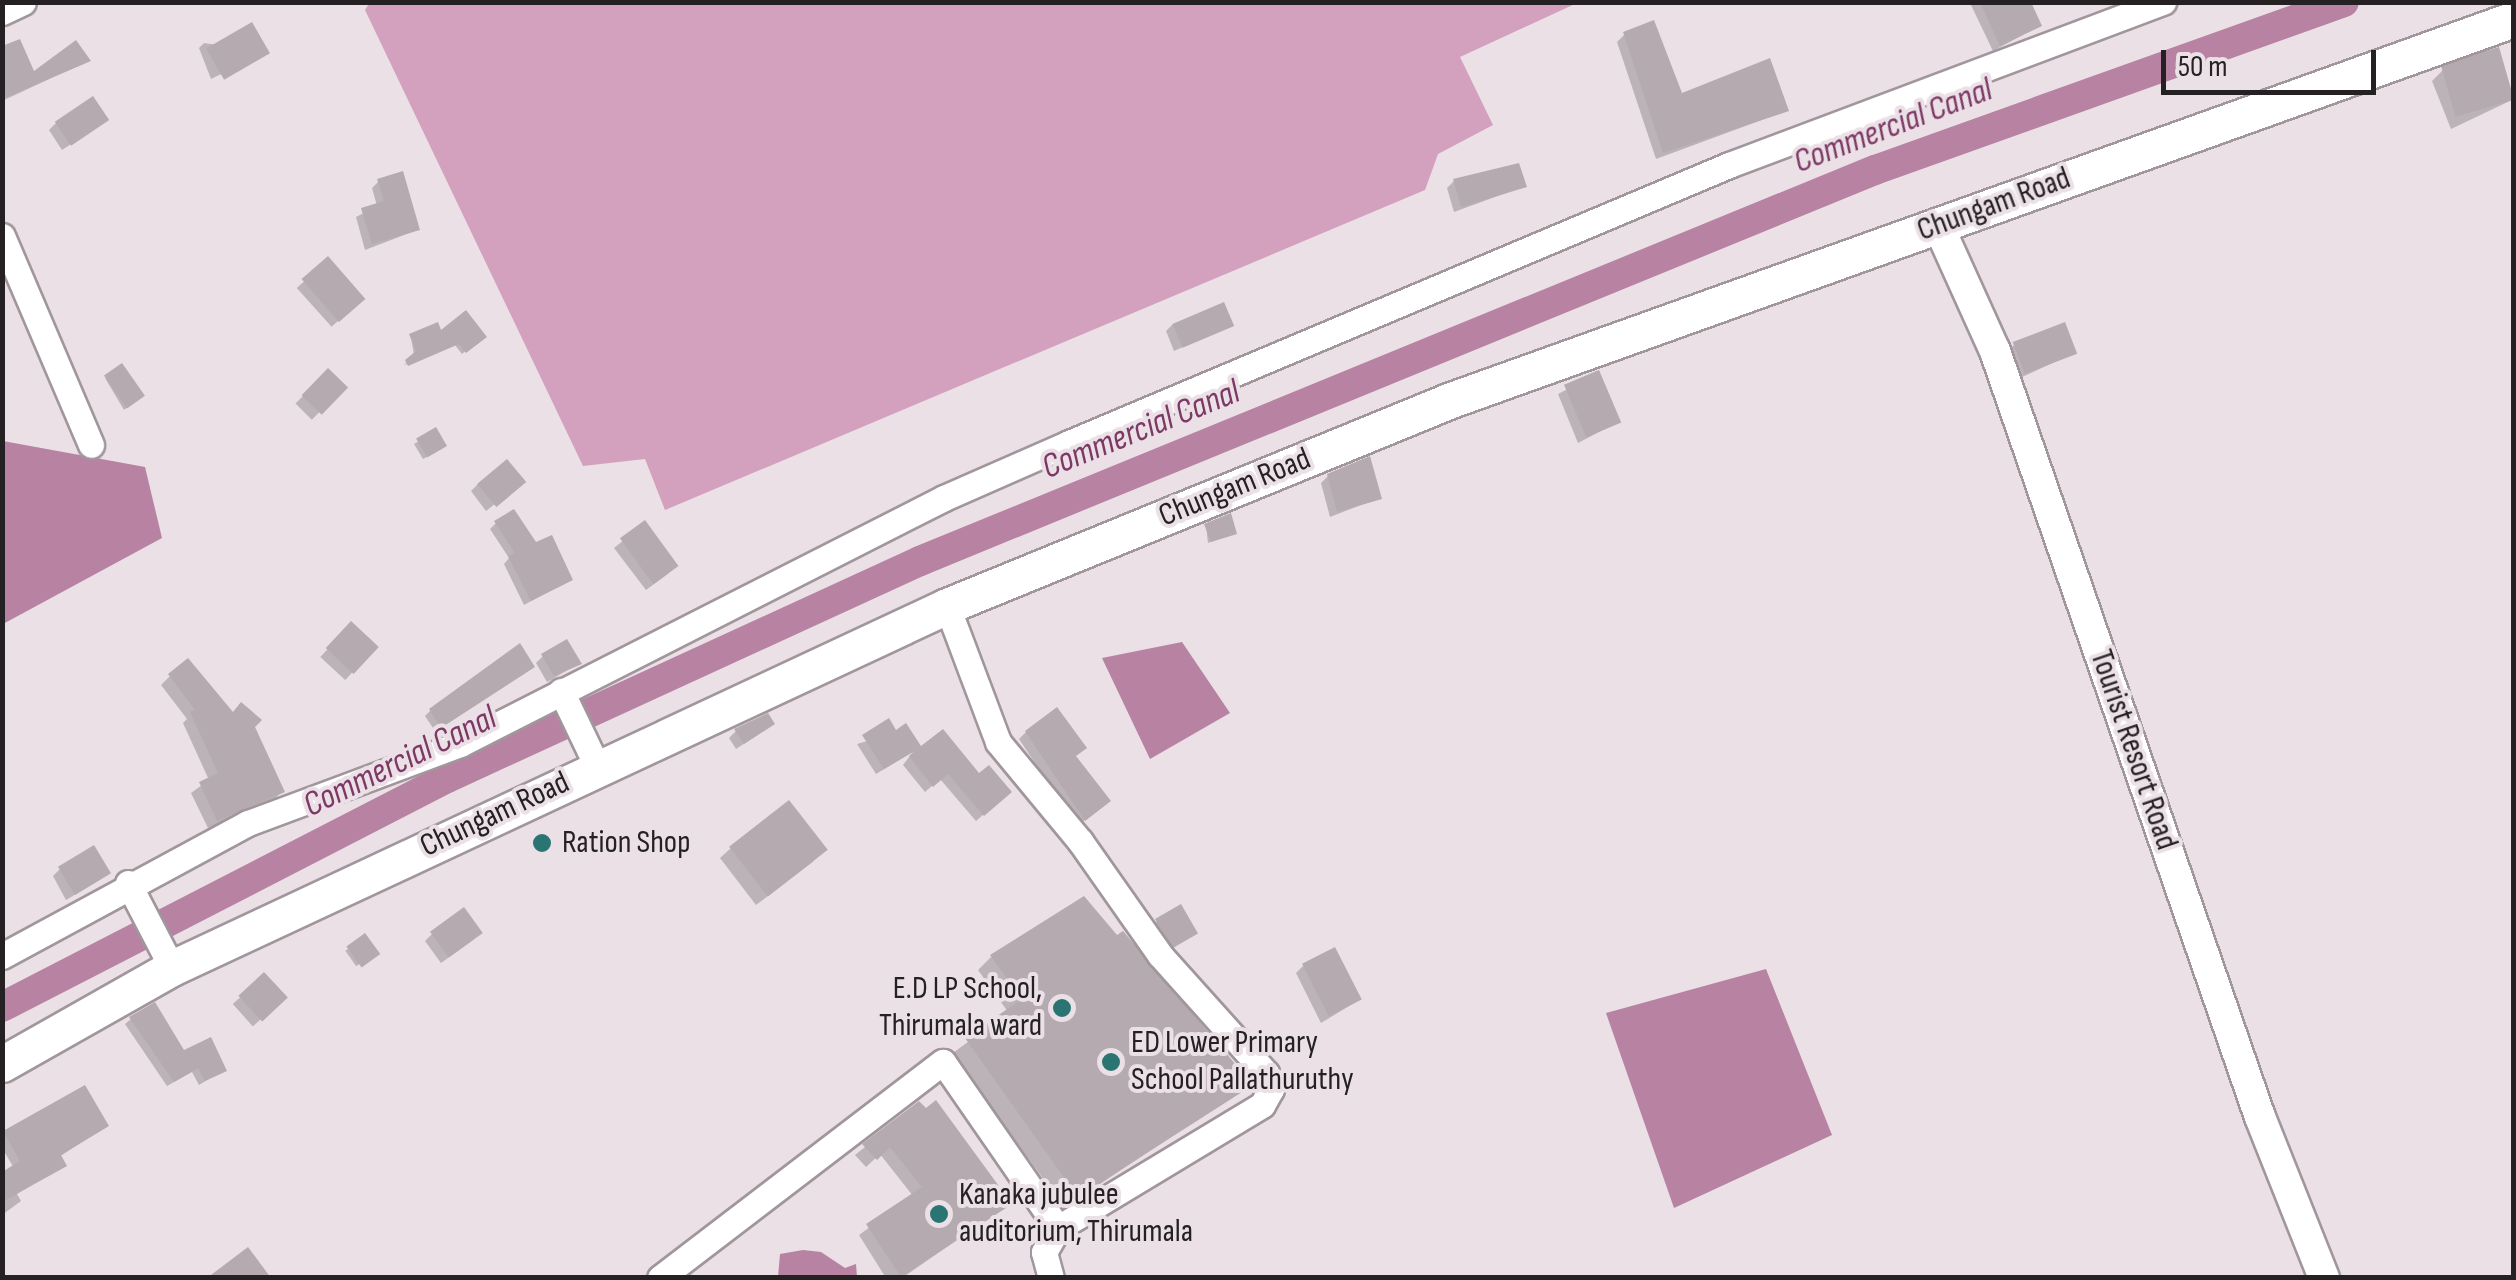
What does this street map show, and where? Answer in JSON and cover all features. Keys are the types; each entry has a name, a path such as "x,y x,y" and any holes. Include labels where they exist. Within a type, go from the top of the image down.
{"main road":[{"name":"Chungam Road","path":"2,1064 172,968 597,766 947,606 1451,400 2514,18"}],"street":[{"path":"2,12 23,2"},
{"path":"2,956 128,884 248,823 460,744 944,498 1068,442 1729,165 2164,2"},
{"name":"Tourist Resort Road","path":"1938,225 1995,351 2260,1117 2324,1278"},
{"path":"2,236 91,445"},
{"path":"947,606 998,742 1080,841 1160,955 1255,1059 1271,1089 1262,1104 1058,1228 1044,1252 1051,1278"},
{"path":"561,691 597,766"},
{"path":"128,884 172,968"},
{"path":"660,1278 943,1062 1058,1228"}],"shaded area":[{"path":"370,2 1577,3 1460,57 1493,125 1438,154 1425,190 665,510 645,459 583,466 365,10"},
{"path":"3,441 145,467 162,538 3,624"},
{"path":"1182,642 1230,713 1150,759 1102,658"},
{"path":"1766,969 1832,1135 1674,1208 1606,1013"},
{"path":"821,1252 845,1268 856,1264 857,1277 778,1277 780,1254"}],"building":[{"path":"1980,2 2031,2 2042,26 2000,46"},
{"path":"1654,20 1682,93 1770,58 1789,111 1663,153 1623,32"},
{"path":"252,22 270,53 224,80 206,48"},
{"path":"20,39 34,71 76,40 91,61 2,99 2,46"},
{"path":"2499,47 2514,100 2456,117 2440,64"},
{"path":"93,96 109,120 71,146 55,122"},
{"path":"1519,163 1527,187 1461,207 1453,179"},
{"path":"403,171 420,230 372,244 361,208 384,201 377,179"},
{"path":"328,256 365,299 339,322 302,279"},
{"path":"1224,302 1234,326 1183,348 1172,324"},
{"path":"466,310 487,337 466,353 459,344 408,366 405,360 416,351 409,334 438,322 441,330"},
{"path":"2065,322 2077,354 2025,374 2013,342"},
{"path":"122,363 145,396 127,408 104,376"},
{"path":"328,368 348,387 322,415 302,395"},
{"path":"1599,370 1621,422 1586,437 1564,385"},
{"path":"436,427 447,446 427,458 416,438"},
{"path":"1370,456 1382,499 1337,512 1327,474"},
{"path":"507,459 526,482 496,507 477,484"},
{"path":"514,509 536,542 552,535 573,580 531,601 508,556 515,553 494,521"},
{"path":"1231,513 1237,534 1211,542 1204,524"},
{"path":"645,520 679,566 653,584 620,538"},
{"path":"351,621 379,647 354,674 326,648"},
{"path":"567,639 582,664 554,676 541,654"},
{"path":"520,643 535,667 441,728 429,709"},
{"path":"188,658 233,712 241,702 262,720 255,727 285,792 217,821 199,782 218,773 190,712 195,710 168,674"},
{"path":"1057,707 1087,748 1076,756 1111,801 1085,821 1025,731"},
{"path":"768,713 775,724 744,744 734,729"},
{"path":"889,718 896,730 906,723 921,746 943,729 979,773 989,765 1012,792 984,816 948,774 933,787 909,756 916,750 884,769 862,735"},
{"path":"789,800 828,850 768,896 729,847"},
{"path":"94,845 111,873 75,895 58,867"},
{"name":"ED Lower Primary School Pallathuruthy","path":"1084,896 1117,935 1123,931 1253,1085 1078,1197 965,1038 1022,999 990,955"},
{"path":"1181,904 1198,933 1172,948 1155,919"},
{"path":"464,907 483,933 449,958 430,932"},
{"path":"365,933 380,954 362,968 346,947"},
{"path":"1335,947 1362,1000 1329,1016 1302,964"},
{"path":"264,972 288,998 262,1021 238,996"},
{"path":"155,1002 184,1050 211,1037 227,1071 205,1081 198,1068 174,1082 129,1017"},
{"path":"85,1085 109,1126 61,1155 67,1166 2,1202 2,1172 20,1161 3,1131"},
{"name":"Kanaka jubulee auditorium, Thirumala","path":"936,1100 1012,1204 901,1277 866,1224 922,1187 890,1147 877,1160 862,1144 919,1101 926,1108"},
{"path":"248,1247 271,1278 207,1278"}],"waterway":[{"name":"Commercial Canal","path":"2,1007 447,778 920,561 1875,170 2344,2"}],"place":[{"name":"Ration Shop","path":"542,843"},
{"name":"E.D LP School, Thirumala ward","path":"1062,1008"},
{"name":"ED Lower Primary School Pallathuruthy","path":"1111,1062"},
{"name":"Kanaka jubulee auditorium, Thirumala","path":"939,1214"}]}
